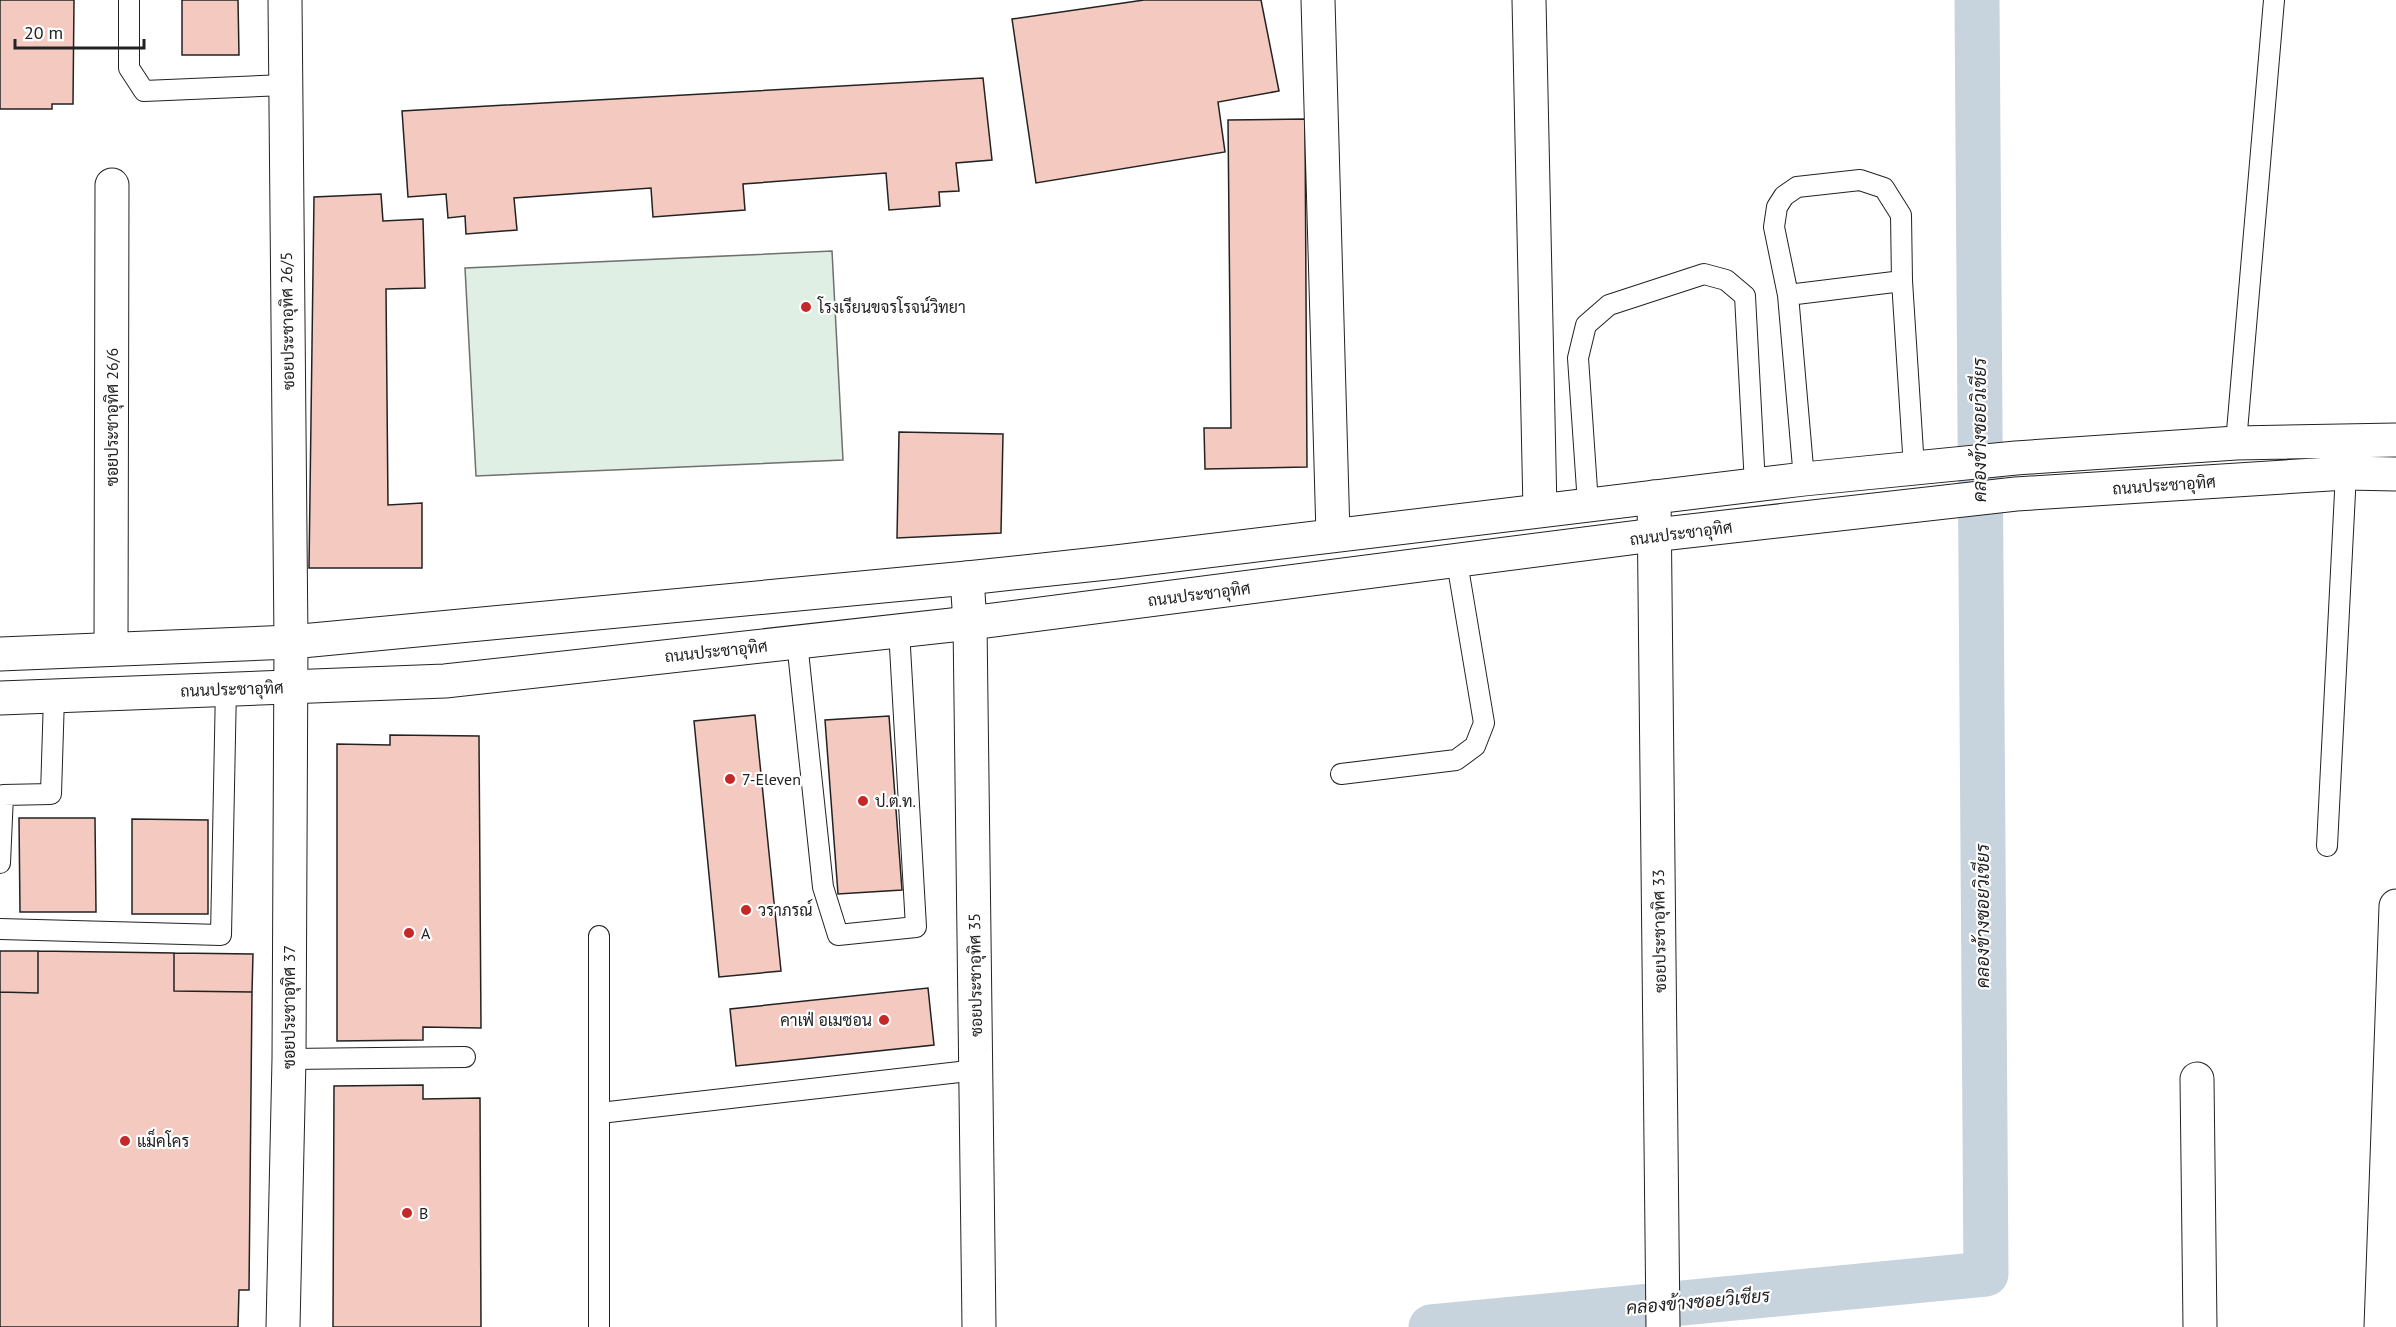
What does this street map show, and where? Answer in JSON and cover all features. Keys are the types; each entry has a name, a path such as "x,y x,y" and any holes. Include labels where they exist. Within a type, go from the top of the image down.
{"street":[{"name":"ซอยประชาอุทิศ 26/5","path":"285,0 290,687"},
{"path":"1318,0 1333,535"},
{"path":"1529,0 1540,510"},
{"name":"ซอยประชาอุทิศ 26/6","path":"111,649 112,184"},
{"path":"0,654 291,642 967,579 1804,479 2016,458 2236,443 2396,440"},
{"name":"ถนนประชาอุทิศ","path":"0,698 445,681 970,623 1654,535 2016,495 2346,473 2396,474"},
{"name":"ซอยประชาอุทิศ 33","path":"1654,497 1663,1327"},
{"name":"ซอยประชาอุทิศ 35","path":"967,579 970,623 979,1327"},
{"name":"ซอยประชาอุทิศ 37","path":"283,1327 288,1059 290,687"},
{"path":"2381,1327 2390,1225 2396,906"},
{"path":"2197,1079 2200,1327"}],"lane":[{"path":"129,0 129,68 144,91 285,85"},
{"path":"2236,443 2274,0"},
{"path":"1804,479 1788,295 1774,227 1777,207 1784,196 1797,187 1860,180 1884,188 1901,215 1902,281 1914,468"},
{"path":"1588,504 1578,358 1586,324 1609,305 1704,274 1726,280 1745,296 1755,485"},
{"path":"1788,295 1902,281"},
{"path":"2327,846 2346,473"},
{"path":"1341,774 1456,760 1475,746 1484,723 1457,562"},
{"path":"797,642 823,886 838,935 916,927 899,630"},
{"path":"0,929 221,935 226,688"},
{"path":"0,863 3,795 51,794 54,697"},
{"path":"599,936 599,1326"},
{"path":"288,1059 465,1057"},
{"path":"600,1113 977,1070"}],"green space":[{"path":"832,251 843,460 476,476 465,268"}],"building":[{"path":"0,0 74,0 73,104 52,104 52,109 0,109"},
{"path":"182,0 238,0 239,55 182,55"},
{"path":"1144,0 1261,0 1279,91 1218,102 1225,152 1036,183 1012,19"},
{"path":"983,78 992,160 956,163 959,191 939,192 940,206 889,210 886,173 743,184 745,210 653,217 651,188 514,198 517,230 466,234 465,216 448,218 446,194 408,197 402,111"},
{"path":"1305,119 1307,467 1205,469 1204,428 1231,428 1228,120"},
{"path":"381,194 383,221 423,219 425,288 386,289 388,505 422,503 422,568 309,568 314,197"},
{"path":"899,432 1003,434 1001,533 897,538"},
{"path":"755,715 781,971 719,977 694,721"},
{"path":"889,716 902,890 838,894 825,720"},
{"name":"A","path":"390,735 479,736 481,1028 423,1027 423,1040 337,1041 337,744 390,745"},
{"path":"19,818 95,818 96,912 20,912"},
{"path":"132,819 208,820 208,914 132,914"},
{"path":"0,951 38,951 38,993 0,992"},
{"name":"แม็คโคร","path":"38,951 174,953 174,991 252,992 249,1290 239,1290 238,1327 0,1327 0,992 38,993"},
{"path":"174,953 253,954 252,992 174,991"},
{"path":"928,988 934,1045 736,1066 730,1009"},
{"name":"B","path":"423,1085 423,1099 480,1098 481,1327 333,1327 334,1086"}],"waterway":[{"name":"คลองข้างซอยวิเชียร","path":"1431,1327 1986,1274 1977,0"}],"place":[{"name":"โรงเรียนขจรโรจน์วิทยา","path":"806,307"},
{"name":"7-Eleven","path":"730,779"},
{"name":"ป.ต.ท.","path":"863,801"},
{"name":"วราภรณ์","path":"746,910"},
{"name":"A","path":"409,933"},
{"name":"คาเฟ่ อเมซอน","path":"884,1020"},
{"name":"แม็คโคร","path":"125,1141"},
{"name":"B","path":"407,1213"}]}
